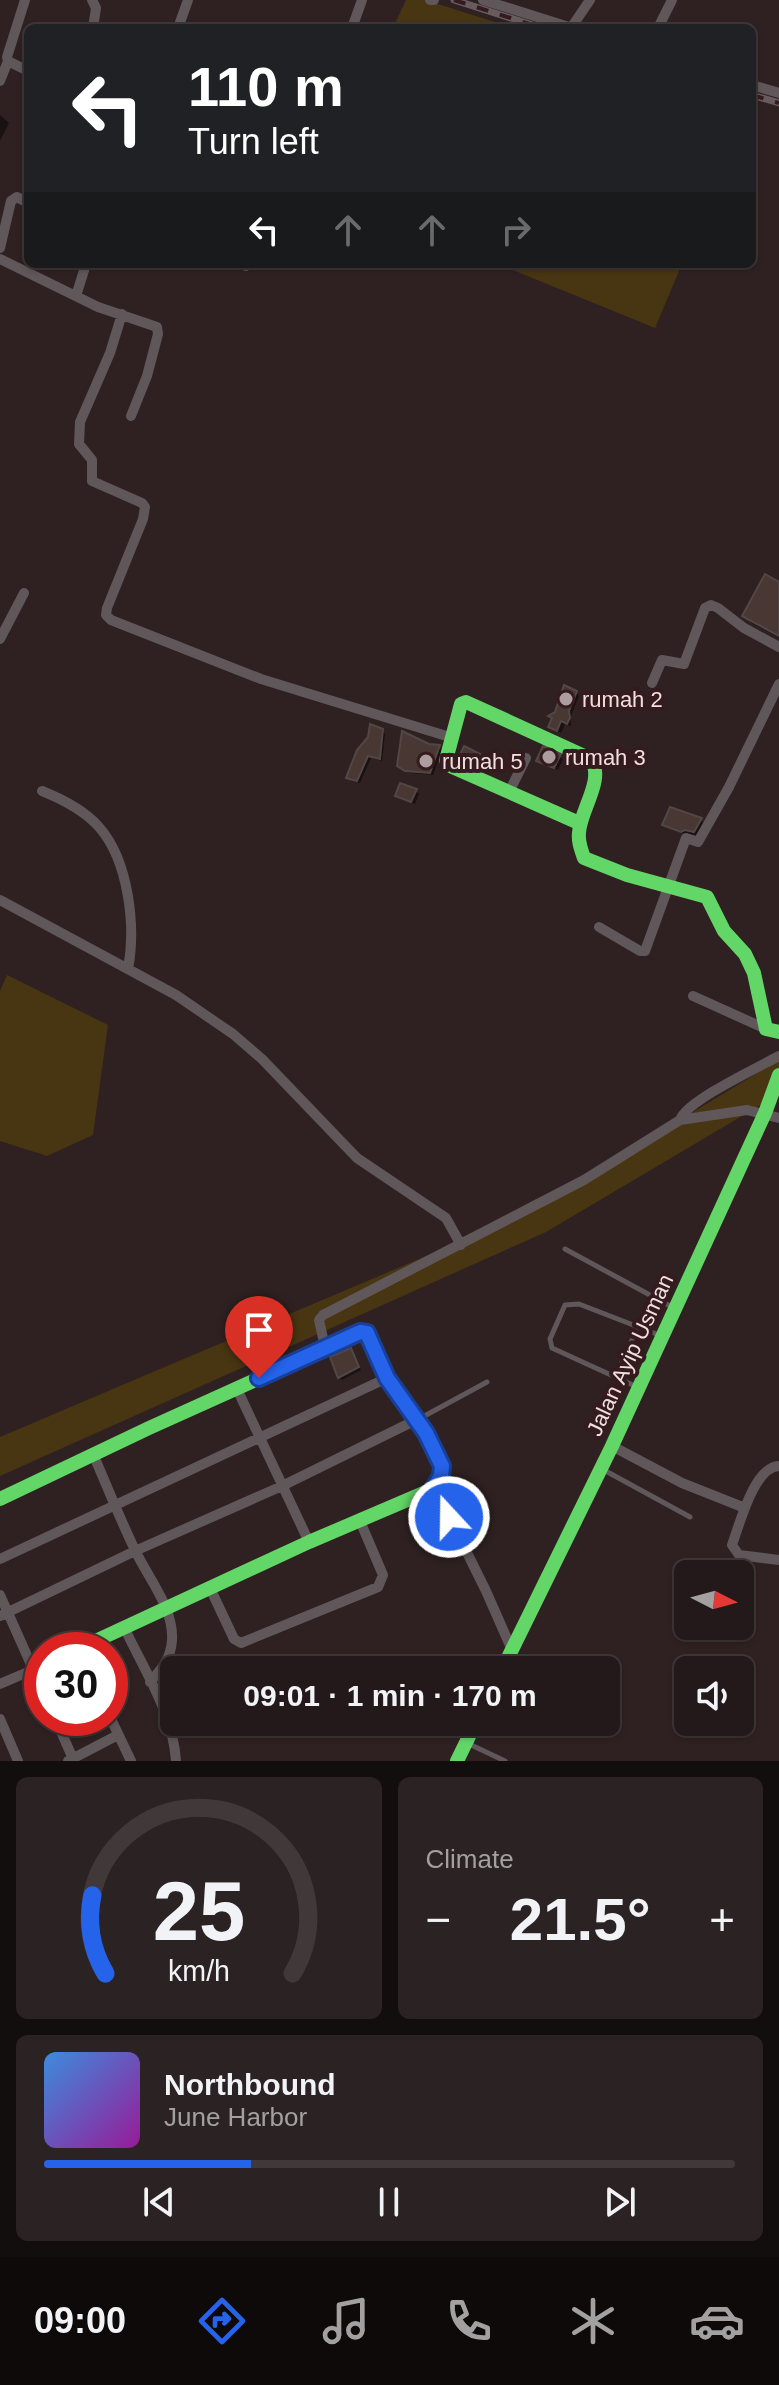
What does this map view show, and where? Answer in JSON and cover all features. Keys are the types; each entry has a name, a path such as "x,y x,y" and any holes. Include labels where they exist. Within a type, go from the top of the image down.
{"street":[{"path":"0,81 25,0"},
{"path":"92,0 96,8 94,24"},
{"path":"179,24 188,0"},
{"path":"353,24 362,0"},
{"path":"483,0 515,4 562,24"},
{"path":"574,24 590,0"},
{"path":"660,24 672,0"},
{"path":"8,61 24,69"},
{"path":"756,86 779,93"},
{"path":"0,248 11,201 17,197 24,201"},
{"path":"0,259 76,296 157,327 147,376 131,416"},
{"path":"76,296 85,268"},
{"path":"122,314 78,434 79,444 92,460 92,481 145,507 106,615 111,620 261,679 453,738"},
{"path":"0,639 24,593"},
{"path":"652,683 662,660 684,664 705,608 711,605 779,647"},
{"path":"599,927 645,951 686,838 698,842 729,787 779,684"},
{"path":"579,823 448,765 446,760 461,704 466,702 591,758 595,771 579,823 580,849 584,858 627,875 707,897 714,905 724,931 745,954 772,1031"},
{"path":"509,792 526,758"},
{"path":"42,791 64,800 99,827 118,856 130,916 132,946 128,969"},
{"path":"0,900 176,995 248,1045 357,1158 446,1218 461,1245"},
{"path":"693,996 772,1031"},
{"path":"680,1120 688,1108 704,1097 779,1056"},
{"name":"Jalan Ayip Usman","path":"509,1656 772,1116 779,1075"},
{"path":"325,1347 319,1326 323,1315 584,1180 680,1120 747,1110 772,1116"},
{"path":"0,1499 325,1347 364,1331 367,1333 387,1378 442,1466 441,1476 433,1489 114,1632"},
{"path":"0,1559 387,1378"},
{"path":"237,1389 309,1542"},
{"path":"4,1614 135,1551 282,1486 416,1420"},
{"path":"612,1446 682,1483 745,1508"},
{"path":"93,1454 135,1551 166,1608 173,1635 165,1666 150,1682"},
{"path":"779,1466 768,1468 757,1481 732,1545 739,1555 779,1560"},
{"path":"433,1489 486,1591 512,1650"},
{"path":"210,1588 234,1639 241,1643 378,1587 383,1575 360,1521"},
{"path":"0,1595 4,1614 24,1646"},
{"path":"124,1627 174,1738 176,1761"},
{"path":"0,1684 24,1674"},
{"path":"0,1719 18,1761"},
{"path":"62,1736 72,1760 116,1736"},
{"path":"118,1736 131,1761"},
{"path":"457,1761 469,1736"}],"lane":[{"path":"565,1249 676,1309"},
{"path":"639,1388 552,1348 550,1339 565,1305 579,1304 663,1337"},
{"path":"615,1377 638,1327"},
{"path":"416,1420 487,1382"},
{"path":"601,1469 690,1517"},
{"path":"466,1742 505,1761"}],"shaded area":[{"path":"406,0 425,0 501,24 395,24"},
{"path":"508,268 680,268 655,328"},
{"path":"7,975 108,1025 93,1135 47,1156 0,1141 0,991"},
{"path":"779,1060 779,1094 546,1232 0,1476 0,1437 525,1214"}],"building":[{"path":"765,574 779,582 779,636 742,616"},
{"name":"rumah 2","path":"564,685 577,691 567,724 561,721 557,731 548,727 552,718 548,716 555,712"},
{"path":"370,724 383,729 380,759 368,756 357,781 346,778 357,750 368,737"},
{"path":"402,731 429,744 440,745 430,773 405,771 397,766"},
{"path":"464,746 486,757 480,768 458,759"},
{"name":"rumah 3","path":"543,746 561,754 554,768 536,761"},
{"path":"400,783 417,789 411,802 395,796"},
{"path":"670,807 702,818 694,832 681,832 662,825"},
{"path":"351,1348 359,1367 338,1378 330,1357"}],"railway":[{"path":"454,0 529,24"},
{"path":"756,96 779,103"}],"traffic: fast":[{"path":"579,823 448,765 446,760 461,704 466,702 591,759 595,767 594,786 579,833 584,858 627,875 707,897 724,931 745,954 754,973 766,1029 779,1032"},
{"path":"509,1656 612,1446 765,1113 779,1075"},
{"path":"0,1499 364,1331 387,1378 426,1433 442,1466 441,1476 433,1489 309,1542 115,1632"},
{"path":"457,1761 469,1736"}],"place":[{"name":"rumah 2","path":"566,699"},
{"name":"rumah 3","path":"549,757"},
{"name":"rumah 5","path":"426,761"}],"route":[{"path":"259,1378 360,1332 367,1333 387,1378 426,1433 442,1466 441,1476 433,1489 449,1517"}]}
